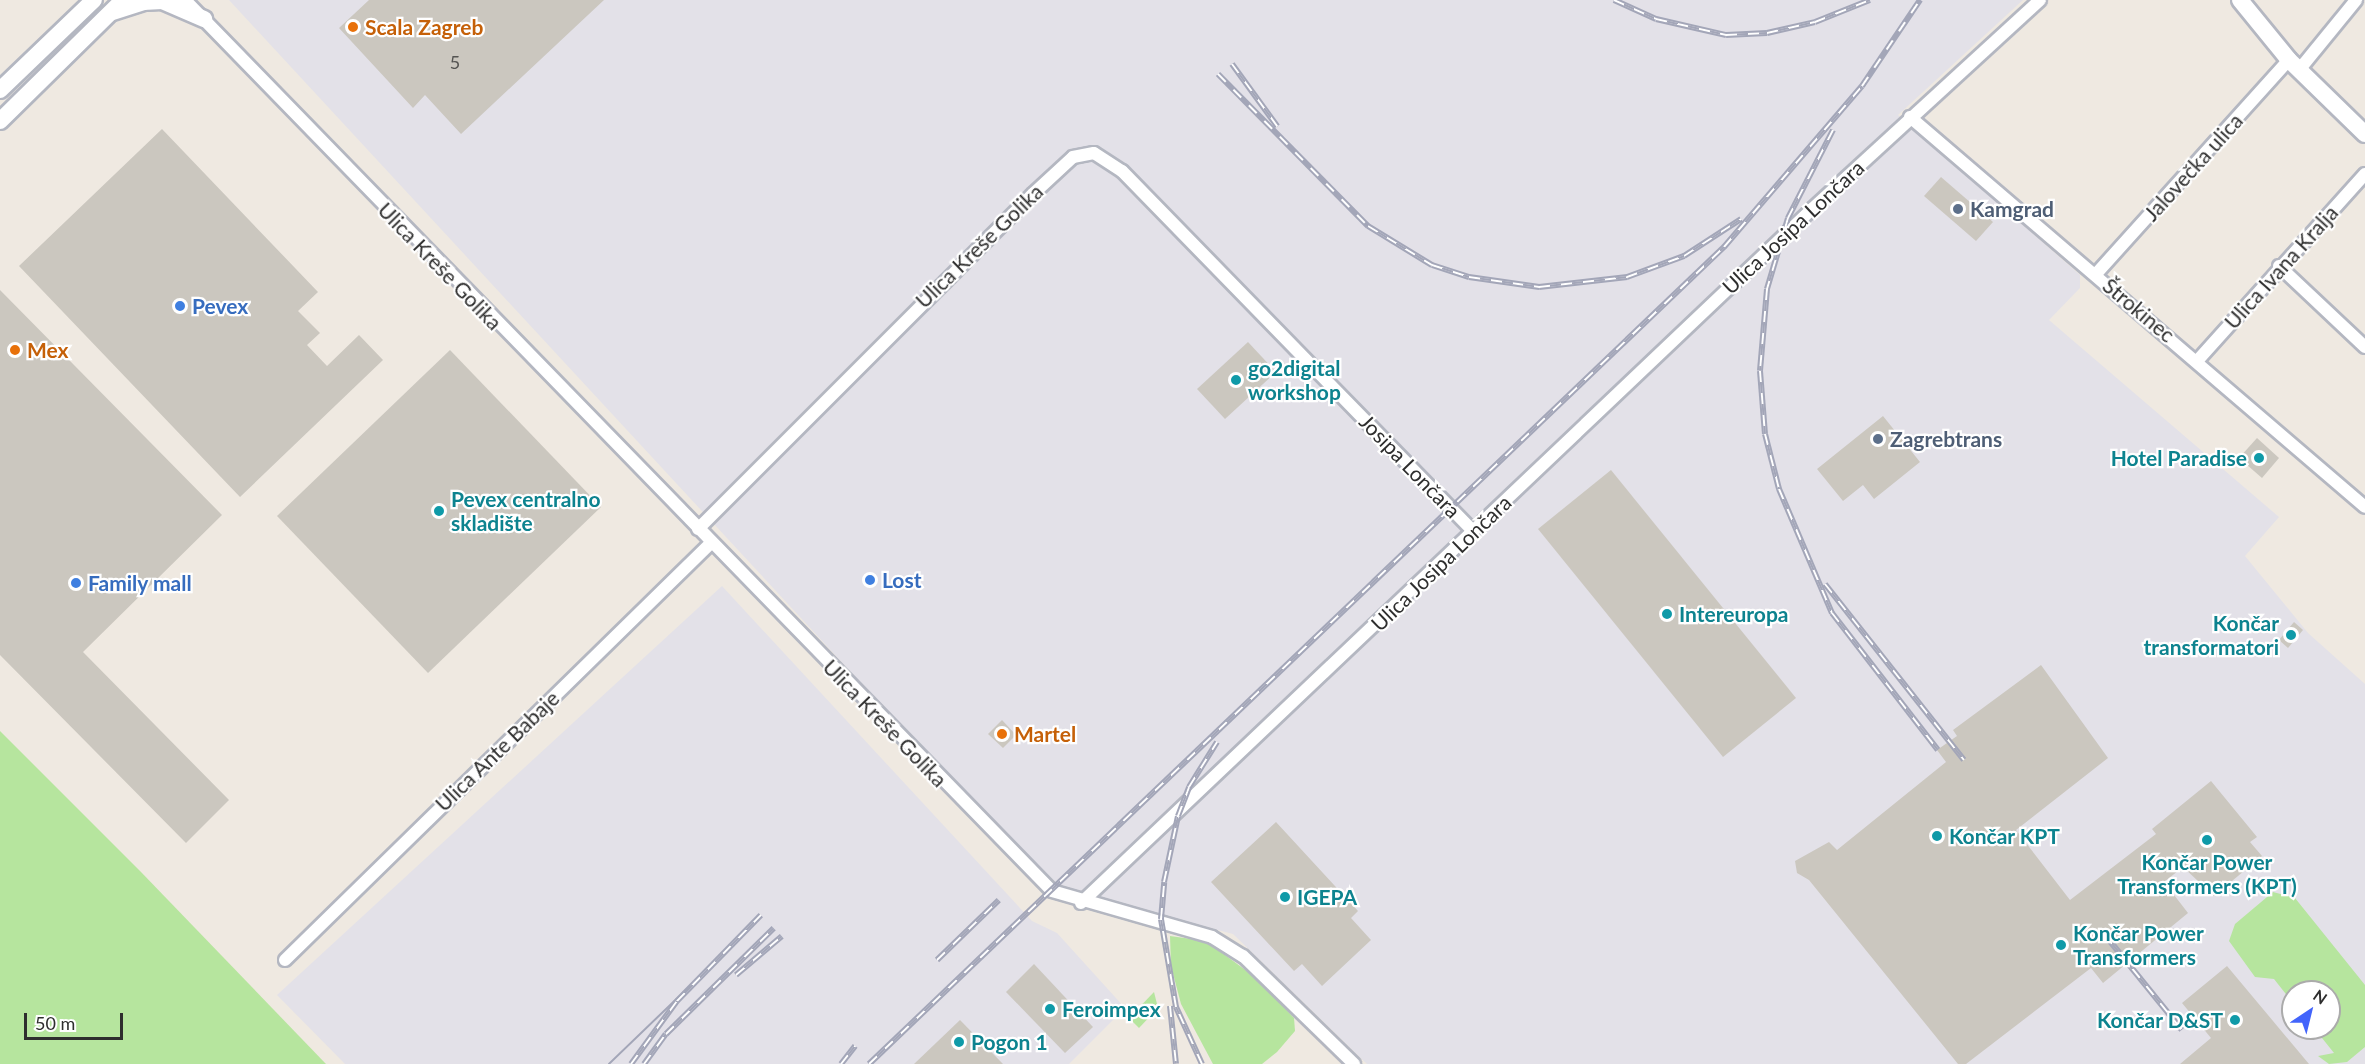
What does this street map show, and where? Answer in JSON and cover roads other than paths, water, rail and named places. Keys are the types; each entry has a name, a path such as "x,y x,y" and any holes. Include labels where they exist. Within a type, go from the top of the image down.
{"main road":[{"path":"0,90 94,0"},
{"path":"0,121 123,0"},
{"path":"198,0 204,19"},
{"path":"2240,0 2294,65 2365,135"},
{"path":"110,13 143,2 162,1 204,19"}],"street":[{"name":"Ulica Kreše Golika","path":"185,0 1014,856 1052,891 1082,903"},
{"name":"Ulica Josipa Lončara","path":"1082,903 1910,117 2040,0"},
{"name":"Jalovečka ulica","path":"2096,274 2356,0"},
{"name":"Štrokinec","path":"1910,117 2198,360 2365,507"},
{"name":"Ulica Kreše Golika","path":"698,529 898,323 1073,157 1094,153 1122,171 1271,324"},
{"name":"Ulica Ivana Kralja","path":"2198,360 2279,266 2365,174"},
{"path":"2279,266 2365,347"},
{"name":"Josipa Lončara","path":"1271,324 1473,531"},
{"name":"Ulica Ante Babaje","path":"285,960 711,543"},
{"path":"1082,903 1161,919 1212,937 1243,956 1354,1064"}],"tram line":[{"path":"609,1064 690,986"}],"railway":[{"path":"1614,0 1656,19 1726,35 1767,33 1815,22 1870,0"},
{"path":"869,1064 1724,247 1862,86 1920,0"},
{"path":"1232,64 1277,126"},
{"path":"1218,74 1368,226 1432,265 1469,277 1539,287 1627,277 1684,256 1741,219"},
{"path":"1833,130 1788,218 1767,289 1760,371 1765,434 1779,489 1832,613 1938,750"},
{"path":"1825,584 1964,760"},
{"path":"1202,1064 1176,1007 1161,919 1164,882 1178,816 1189,787 1217,742"},
{"path":"937,960 999,900"},
{"path":"631,1064 677,1001 761,915"},
{"path":"644,1064 666,1034 774,928"},
{"path":"2105,935 2182,1030"},
{"path":"736,975 782,936"},
{"path":"1170,1006 1176,1064"},
{"path":"841,1064 855,1046"}],"place":[{"name":"Scala Zagreb","path":"353,27"},
{"name":"Kamgrad","path":"1958,209"},
{"name":"Pevex","path":"180,306"},
{"name":"Mex","path":"15,350"},
{"name":"go2digital workshop","path":"1236,380"},
{"name":"Zagrebtrans","path":"1878,439"},
{"name":"Hotel Paradise","path":"2259,458"},
{"name":"Pevex centralno skladište","path":"439,511"},
{"name":"Lost","path":"870,580"},
{"name":"Family mall","path":"76,583"},
{"name":"Intereuropa","path":"1667,614"},
{"name":"Končar transformatori","path":"2291,635"},
{"name":"Martel","path":"1002,734"},
{"name":"Končar KPT","path":"1937,836"},
{"name":"Končar Power Transformers (KPT)","path":"2207,840"},
{"name":"IGEPA","path":"1285,897"},
{"name":"Končar Power Transformers","path":"2061,945"},
{"name":"Feroimpex","path":"1050,1009"},
{"name":"Končar D&ST","path":"2235,1020"},
{"name":"Pogon 1","path":"959,1042"}]}
